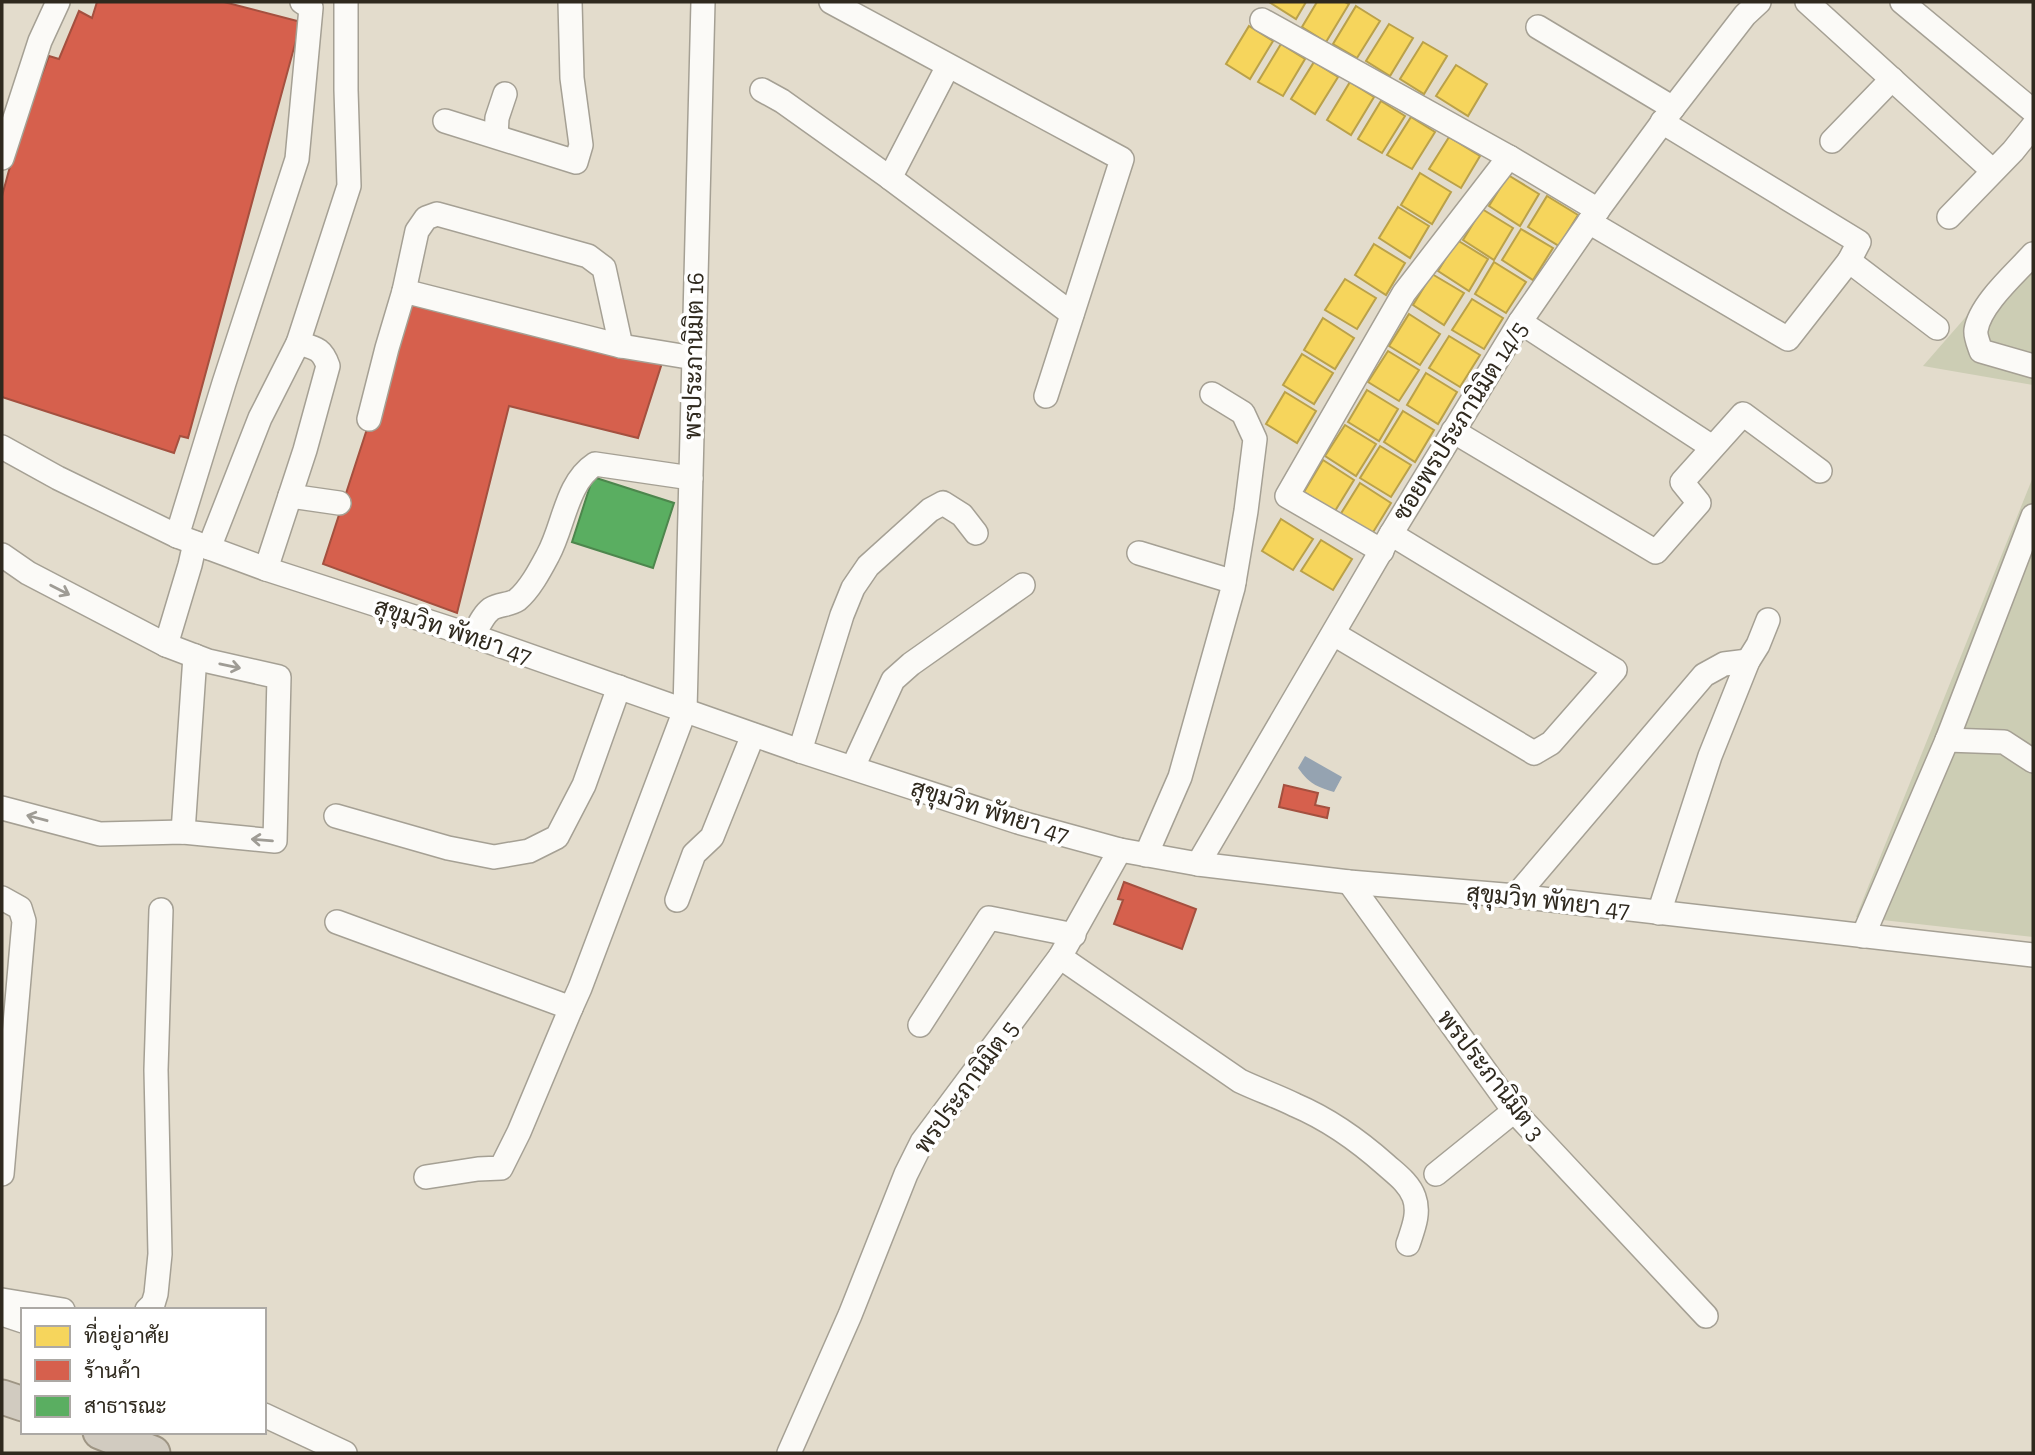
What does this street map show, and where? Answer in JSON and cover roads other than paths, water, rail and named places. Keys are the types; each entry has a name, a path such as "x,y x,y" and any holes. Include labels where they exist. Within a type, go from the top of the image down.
{"highway":[{"path":"2,1396 21,1403"},
{"path":"105,1434 153,1453"}],"street":[{"path":"2,158 40,41 58,2"},
{"path":"166,645 190,565 224,383 297,159 311,8 302,2"},
{"path":"194,542 298,343 349,186 346,2"},
{"path":"445,121 576,162 581,145 572,78 570,2"},
{"name":"พรประภานิมิต 16","path":"426,1178 478,1168 501,1167 519,1132 585,976 685,710 703,2"},
{"path":"831,2 1122,159 1046,396"},
{"path":"1807,2 1993,171"},
{"path":"1902,2 2033,111"},
{"name":"ซอยพรประภานิมิต 14/5","path":"1198,864 1386,542 1520,322 1745,6"},
{"path":"1262,20 1508,157 1593,216 1788,339 1849,261 1859,242 1538,27"},
{"path":"890,178 948,66"},
{"path":"1832,141 1892,79"},
{"path":"762,90 782,101 890,178 1072,314"},
{"path":"496,136 497,118 505,94"},
{"path":"1948,217 2013,151 2033,126"},
{"path":"1334,634 1534,753 1551,743 1615,670 1386,542 1287,496 1404,293 1508,157"},
{"path":"369,419 404,291 417,231 426,218 437,214 588,256 604,268 621,346"},
{"path":"2033,254 1995,295 1980,317 1976,332 1981,351 2033,366"},
{"path":"1849,261 1937,328"},
{"path":"404,291 621,346 694,358"},
{"path":"1520,322 1712,447"},
{"path":"266,569 328,366 324,355 316,348 298,343"},
{"path":"1146,855 1180,777 1234,582 1255,439 1243,412 1212,394"},
{"path":"1452,431 1656,552 1699,503 1682,482 1743,414 1820,471"},
{"name":"สุขุมวิท พัทยา 47","path":"2,447 58,478 194,542 266,569 473,636 800,751 1018,822 1120,850 1198,864 1349,882 1516,896 2033,955"},
{"path":"473,636 491,609 515,602 533,579 549,554 576,484 587,469 595,464 691,478"},
{"path":"290,496 339,503"},
{"path":"800,751 842,615 853,588 868,566 930,510 943,503 962,515 975,533"},
{"path":"1863,936 1947,740 2033,516"},
{"path":"1139,553 1234,582"},
{"path":"2,555 28,573 166,645 208,662 279,677 275,841 183,832 100,834 2,808"},
{"path":"853,767 893,680 911,664 1023,584"},
{"path":"1659,913 1710,756 1748,661 1768,620"},
{"path":"183,832 195,656"},
{"path":"1516,896 1704,675 1724,664 1748,661"},
{"path":"336,816 448,848 494,857 529,851 557,837 584,785 619,687"},
{"path":"677,900 694,854 712,837 753,734"},
{"path":"1947,740 2004,742 2033,761"},
{"name":"พรประภานิมิต 5","path":"789,1453 850,1315 906,1174 922,1142 1060,957 1120,850"},
{"name":"พรประภานิมิต 3","path":"1349,882 1514,1111 1706,1316"},
{"path":"2,898 20,908 23,921 2,1174"},
{"path":"149,1308 156,1294 160,1254 156,1070 161,910"},
{"path":"920,1026 989,918 1074,935"},
{"path":"337,922 571,1008"},
{"path":"1060,957 1240,1081 1295,1104 1328,1122 1376,1156 1405,1182 1415,1198 1417,1220 1408,1244"},
{"path":"1436,1174 1514,1111"},
{"path":"2,1300 51,1308"},
{"path":"2,1314 21,1320"},
{"path":"266,1416 345,1453"}],"water":[{"path":"1305,756 1342,777 1334,792 1313,784 1302,773 1298,768"}]}
